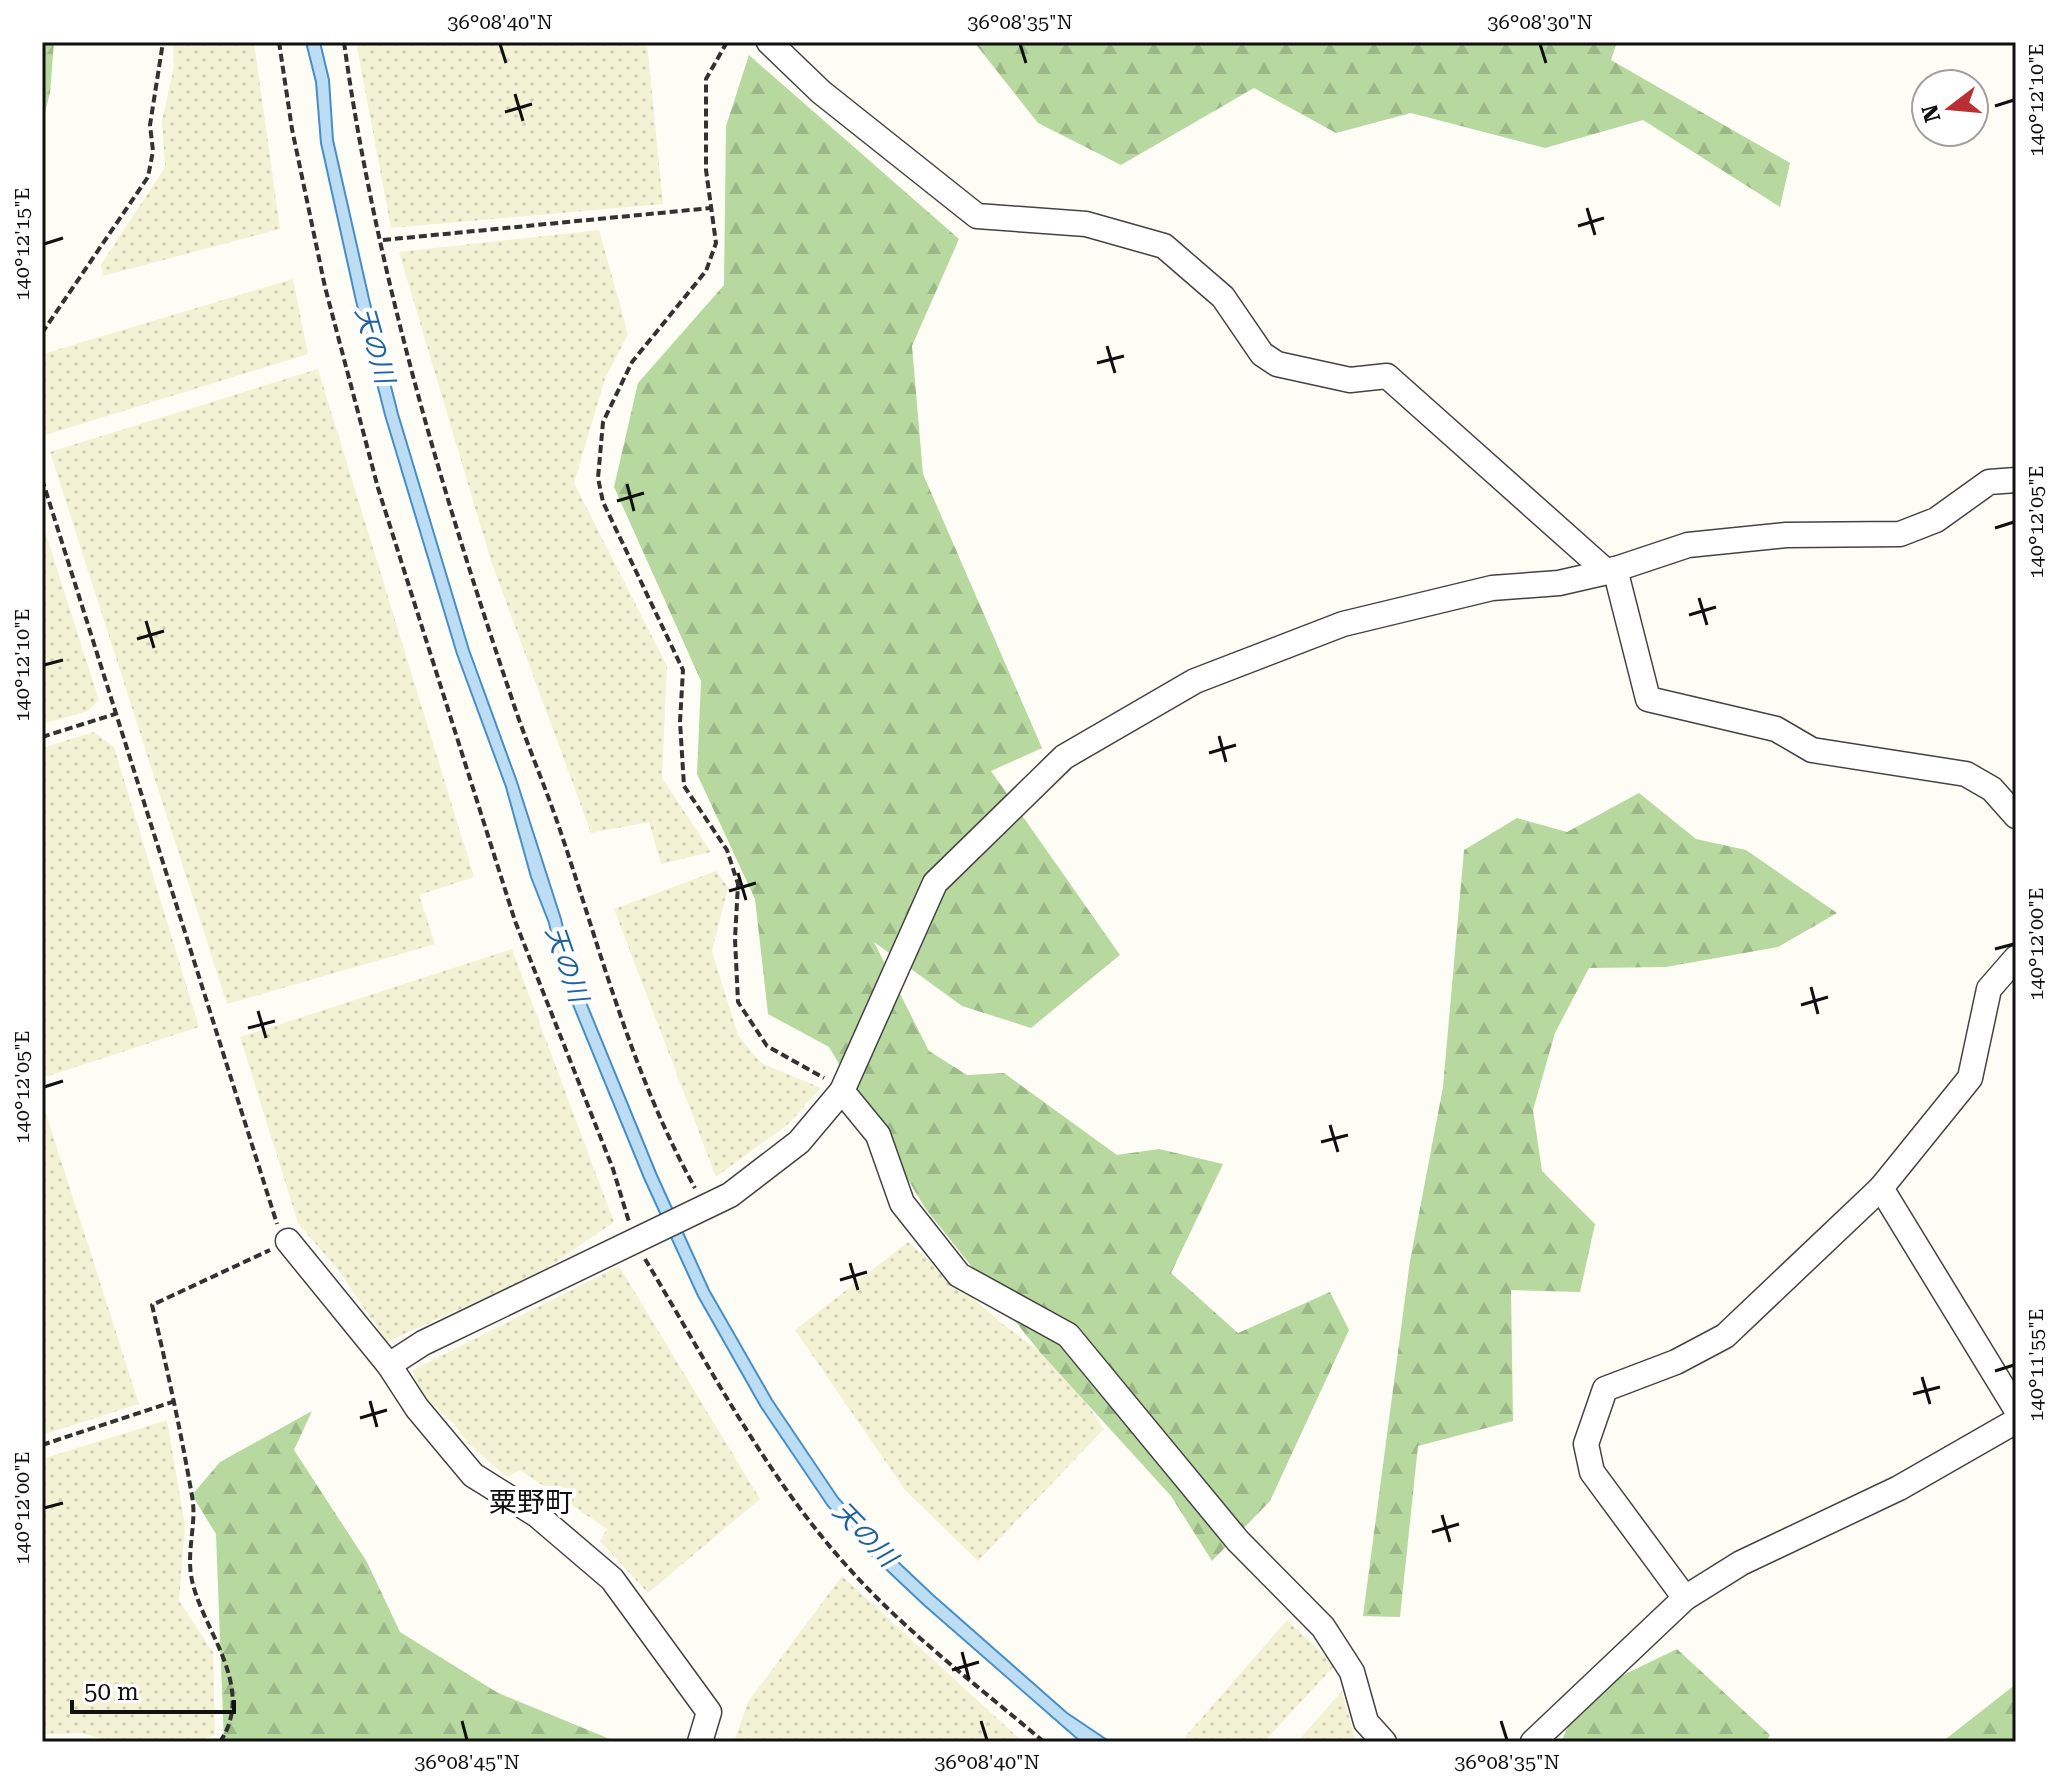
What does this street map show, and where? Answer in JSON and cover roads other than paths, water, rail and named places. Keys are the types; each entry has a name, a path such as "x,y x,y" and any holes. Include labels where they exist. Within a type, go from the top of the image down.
{"street":[{"path":"769,42 821,92 977,216 1086,224 1164,246 1223,297 1262,354 1277,364 1350,380 1387,376 1611,570 1648,699 1776,729 1812,750 1966,774 1992,789 2016,816"},
{"path":"389,1365 423,1343 641,1235 730,1195 799,1142 842,1091 935,883 1064,757 1195,681 1343,624 1492,588 1559,583 1688,545 1786,535 1900,534 1936,520 1989,482 2016,480"},
{"path":"1685,1598 1592,1472 1586,1444 1605,1389 1676,1362 1725,1336 1881,1188 1970,1078 1989,989 2016,958"},
{"path":"842,1091 878,1135 902,1203 959,1275 1068,1335 1238,1541 1323,1627 1352,1672 1366,1722 1384,1742"},
{"path":"1881,1188 2016,1409"},
{"path":"288,1241 473,1475 537,1515 612,1579 709,1712 700,1742"},
{"path":"1533,1742 1685,1598 1741,1563 1899,1488 2016,1421"}],"water":[{"name":"天の川","path":"306,42 320,42 329,80 333,140 369,299 398,414 469,650 517,782 561,919 572,968 656,1173 709,1290 772,1400 838,1498 879,1544 933,1595 1067,1713 1110,1742 1081,1742 871,1555 828,1506 761,1407 698,1296 644,1178 560,973 549,923 531,877 506,787 457,654 385,415 356,301 321,143 316,82"}],"district":[{"name":"粟野町","path":"531,1502"}]}
